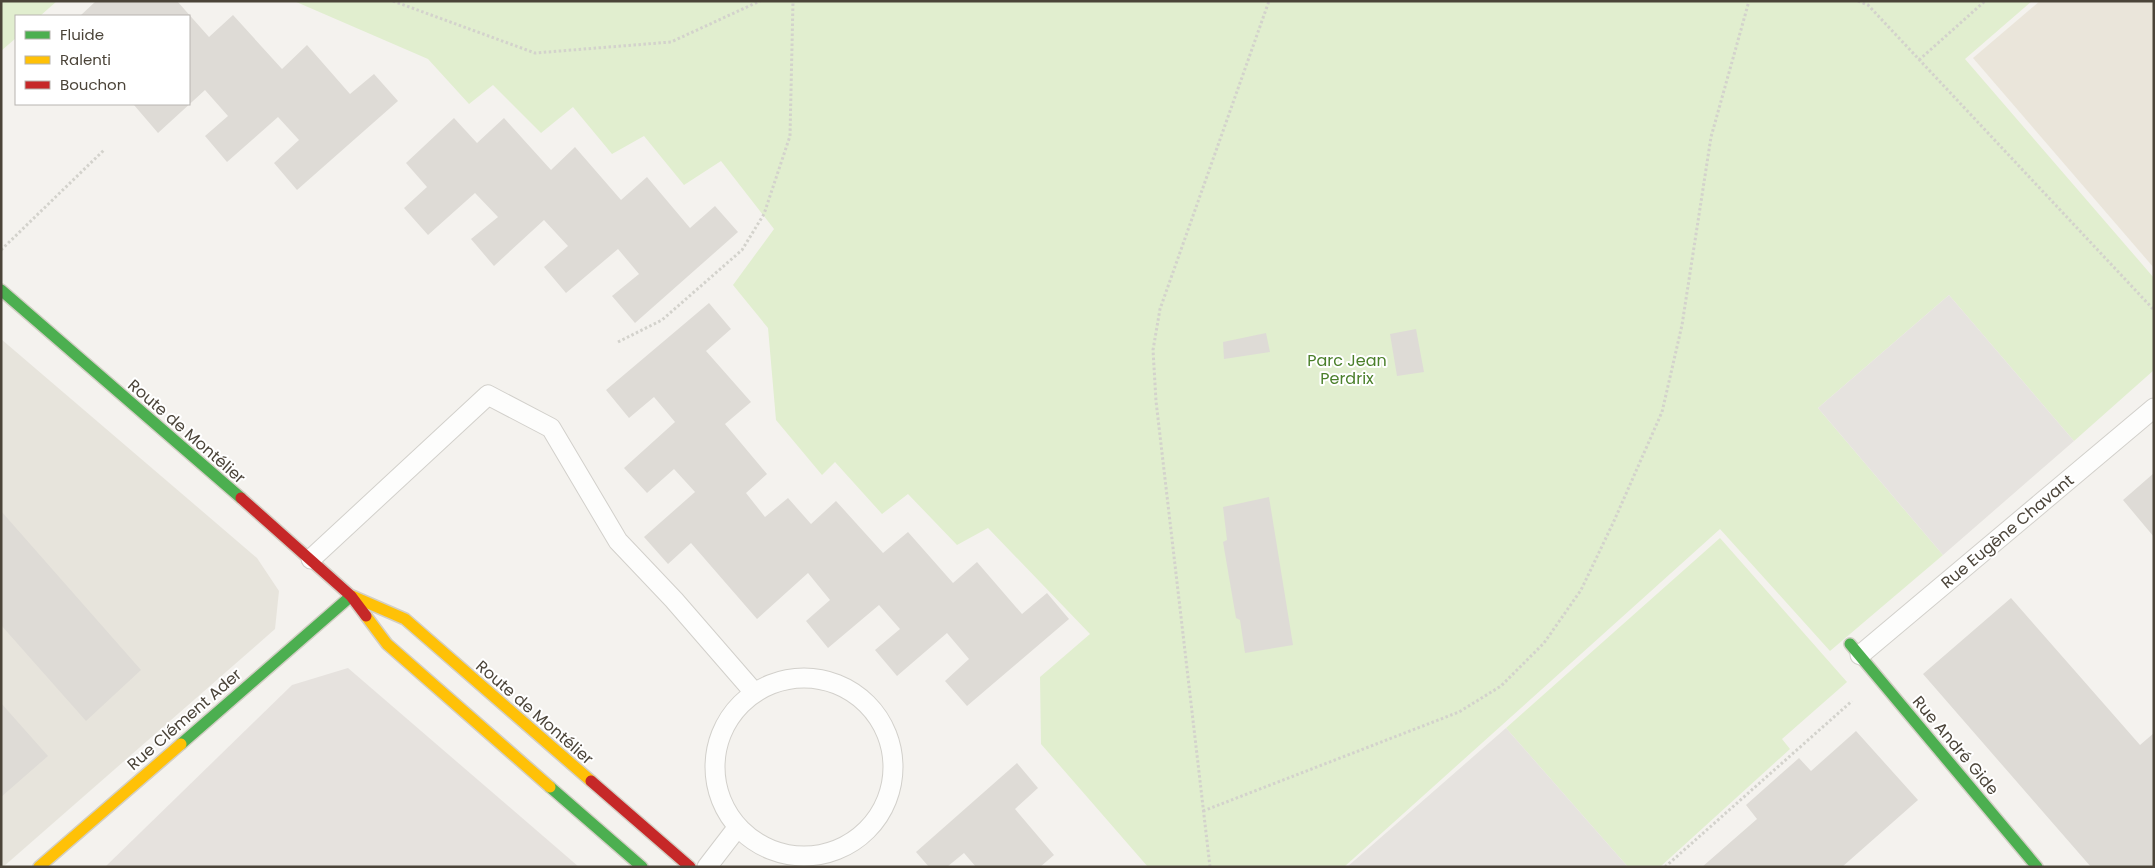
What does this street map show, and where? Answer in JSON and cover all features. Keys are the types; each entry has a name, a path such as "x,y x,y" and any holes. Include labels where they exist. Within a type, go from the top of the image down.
{"main road":[{"name":"Route de Montélier","path":"1,290 311,559 351,596 388,644 642,867"},
{"name":"Route de Montélier","path":"351,596 405,619 690,867"},
{"name":"Rue Clément Ader","path":"39,867 351,596"},
{"name":"Rue André Gide","path":"1855,649 2037,867"}],"lane":[{"path":"311,559 488,395 551,428 618,541 674,600 754,691"},
{"name":"Rue Eugène Chavant","path":"1855,649 2154,408"},
{"path":"797,676 842,684 877,713 894,755 889,800 862,837 821,856 775,853 737,828 717,794 714,756 727,719 754,691 797,676"},
{"path":"707,867 737,828"}],"path":[{"path":"393,1 535,53 671,42 760,1"},
{"path":"618,342 662,320 742,250 764,214 790,136 793,1"},
{"path":"1210,867 1156,401 1153,350 1160,309 1269,1"},
{"path":"1203,811 1459,712 1501,686 1544,643 1581,590 1662,412 1682,325 1711,137 1750,1"},
{"path":"1858,1 1868,5 2154,310"},
{"path":"1919,60 1985,1"},
{"path":"1,250 104,150"},
{"path":"1665,867 1878,677"}],"shaded area":[{"path":"2040,1 2154,1 2154,268 1973,58"},
{"path":"1949,295 2074,441 1943,555 1818,408"},
{"path":"1,339 257,558 279,591 275,629 3,867 1,867"},
{"path":"348,668 579,867 105,867 292,685"},
{"path":"1506,728 1628,867 1347,867"}],"green space":[{"path":"1,1 57,1 41,15 15,15 15,39 1,51"},
{"name":"Parc Jean Perdrix","path":"294,1 2032,1 1965,59 2154,278 2154,370 2074,441 1949,295 1818,408 1943,555 1830,651 1720,529 1344,867 1148,867 1041,744 1040,677 1090,634 988,528 957,545 908,494 882,514 835,462 822,475 776,420 768,328 733,285 774,229 721,161 684,185 644,136 612,154 573,107 541,133 493,85 469,104 428,59"},
{"path":"1720,538 1847,682 1782,739 1790,749 1660,867 1628,867 1506,728"}],"building":[{"path":"96,1 177,1 189,15 81,15"},
{"path":"233,15 282,69 307,45 350,94 374,74 398,101 297,190 274,163 299,140 278,117 227,162 205,136 228,116 205,90 190,104 190,16 209,37"},
{"path":"134,105 189,105 158,133"},
{"path":"454,118 477,143 504,118 551,170 575,147 621,200 647,177 690,228 715,206 738,232 635,323 612,296 639,274 618,249 566,293 544,267 568,246 544,220 494,266 471,239 498,217 475,193 428,235 404,208 427,187 406,163"},
{"path":"709,303 731,329 706,351 751,402 725,424 767,474 746,493 765,517 788,498 811,524 836,501 883,553 908,532 953,583 977,562 1022,614 1047,593 1069,619 967,706 945,681 969,659 947,633 897,676 875,650 900,629 879,605 828,648 806,621 830,600 808,573 757,619 691,543 668,564 644,537 695,492 674,469 647,493 624,468 675,422 654,397 629,418 606,390"},
{"path":"1416,329 1424,372 1397,376 1390,334"},
{"path":"1266,333 1270,352 1224,359 1223,342"},
{"path":"2154,473 2154,537 2123,500"},
{"path":"1269,497 1293,645 1245,653 1240,620 1236,618 1223,542 1227,540 1223,507"},
{"path":"1,511 141,670 86,721 1,625"},
{"path":"2011,598 2140,745 2154,733 2154,867 2091,867 1923,674"},
{"path":"1,703 48,756 1,797"},
{"path":"1856,731 1918,800 1842,867 1702,867 1757,819 1746,805 1799,758 1811,771"},
{"path":"1017,763 1038,788 1015,809 1054,855 1040,867 976,867 964,853 947,867 929,867 916,852"}],"traffic: fast":[{"path":"1,290 241,498"},
{"path":"181,744 351,596"},
{"path":"1850,644 2037,867"},
{"path":"550,787 642,867"}],"traffic: slow":[{"path":"352,596 405,619 591,781"},
{"path":"366,616 387,644 550,787"},
{"path":"39,867 181,744"}],"traffic: jam":[{"path":"241,498 351,596 366,616"},
{"path":"591,781 690,867"}]}
